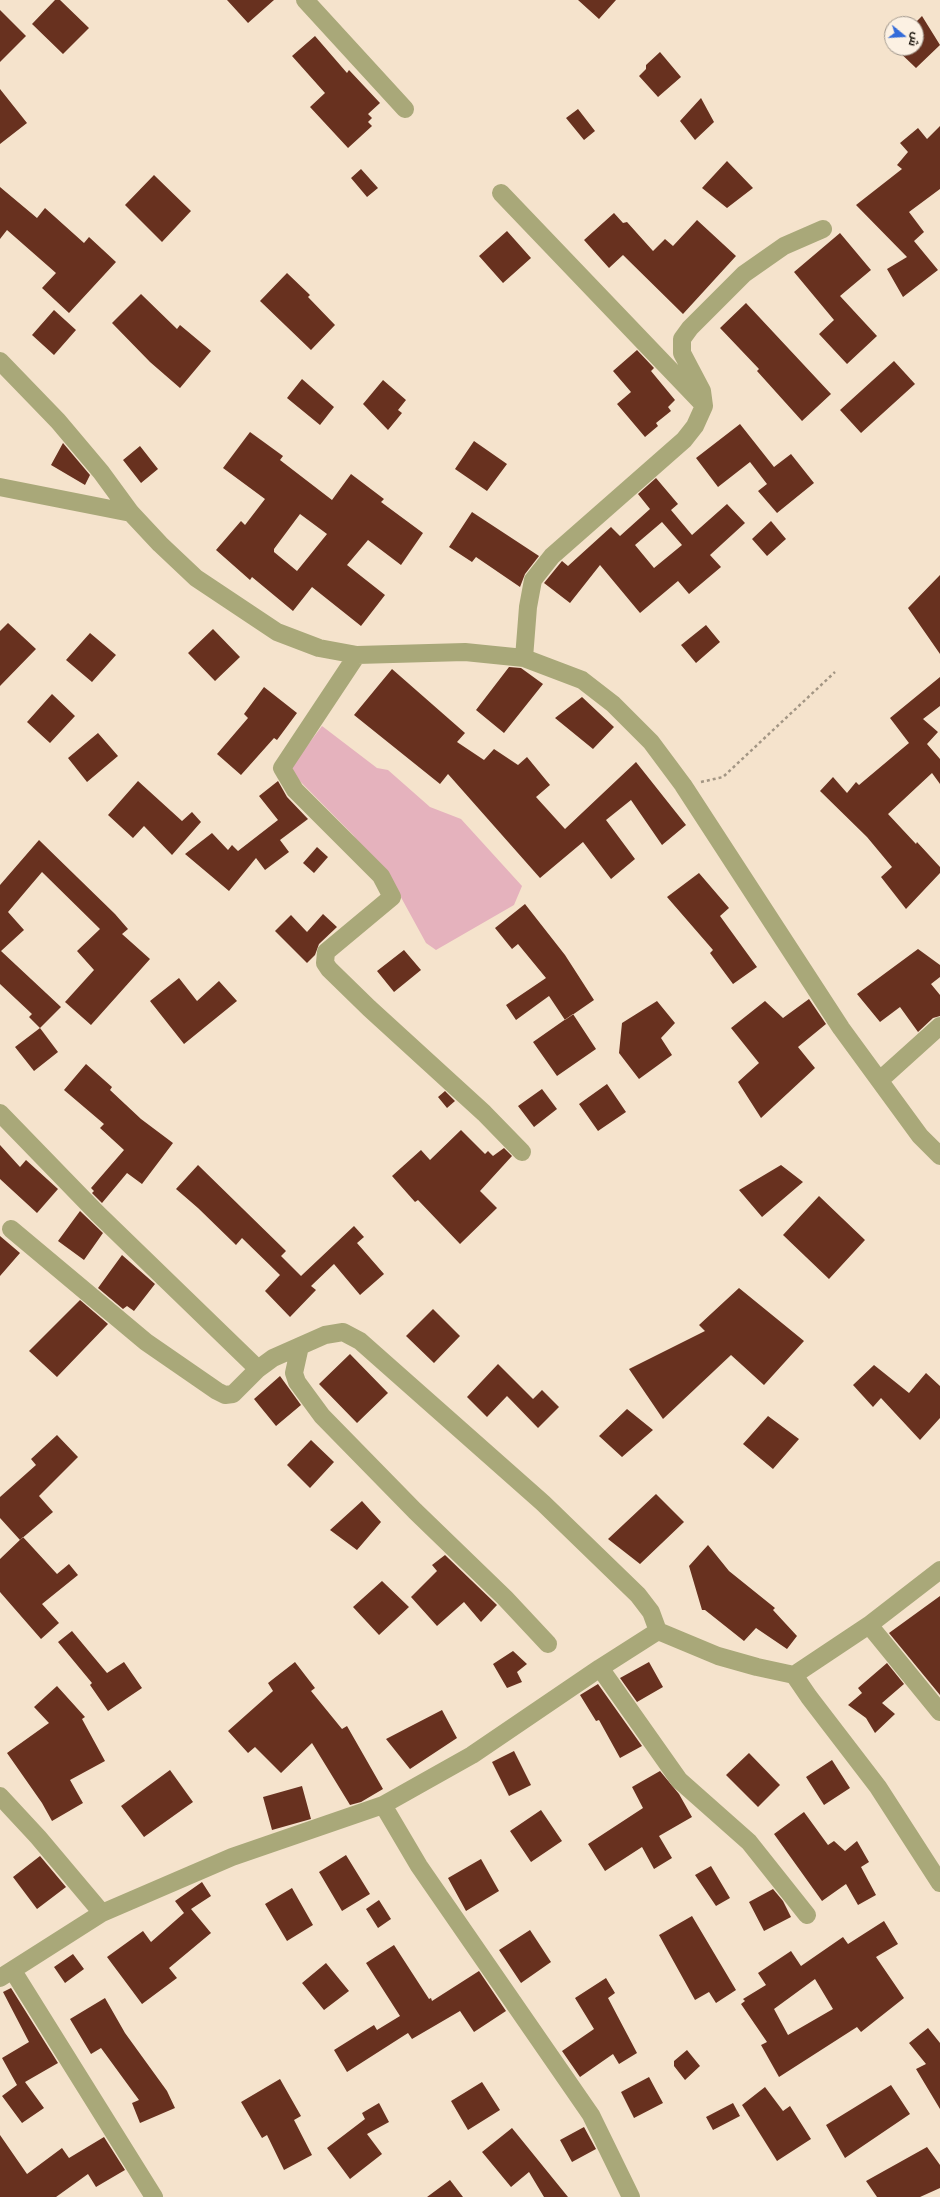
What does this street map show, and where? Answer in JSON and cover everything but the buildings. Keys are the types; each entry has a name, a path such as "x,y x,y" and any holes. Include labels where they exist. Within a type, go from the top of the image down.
{"street":[{"path":"305,0 405,109"},
{"path":"501,193 704,406"},
{"path":"524,658 528,607 533,580 552,556 684,440 695,426 704,406 702,391 682,353 682,339 690,328 744,274 784,246 823,229"},
{"path":"0,361 58,421 101,472 131,513 196,578 277,632 319,648 357,655 465,652 524,658 582,680 614,704 652,742 683,785 841,1028 920,1136 940,1156"},
{"path":"0,487 131,513"},
{"path":"357,655 282,768 295,790 381,876 392,897 326,952 325,963 329,969 369,1008 484,1113 522,1152"},
{"path":"880,1080 940,1026"},
{"path":"0,1113 97,1213 258,1369"},
{"path":"11,1229 140,1337 217,1391 226,1395 233,1394 258,1369 273,1358 300,1346 325,1336 343,1332 360,1341 543,1503 638,1595 651,1612 658,1631 718,1656 757,1667 794,1675 809,1698 878,1787 940,1883"},
{"path":"300,1346 294,1373 297,1382 322,1416 415,1512 505,1598 548,1644"},
{"path":"794,1675 869,1625 940,1570"},
{"path":"869,1625 940,1712"},
{"path":"154,2197 7,1974 102,1913 232,1856 383,1805 472,1755 600,1668 658,1631"},
{"path":"600,1668 679,1780 749,1842 807,1915"},
{"path":"0,1796 38,1837 102,1913"},
{"path":"383,1805 419,1866 591,2115 631,2197"}],"path":[{"path":"683,785 723,777 835,672"}],"shaded area":[{"path":"322,726 377,768 388,770 430,807 461,819 522,886 514,905 436,950 426,943 397,890 353,835 289,770"}]}
